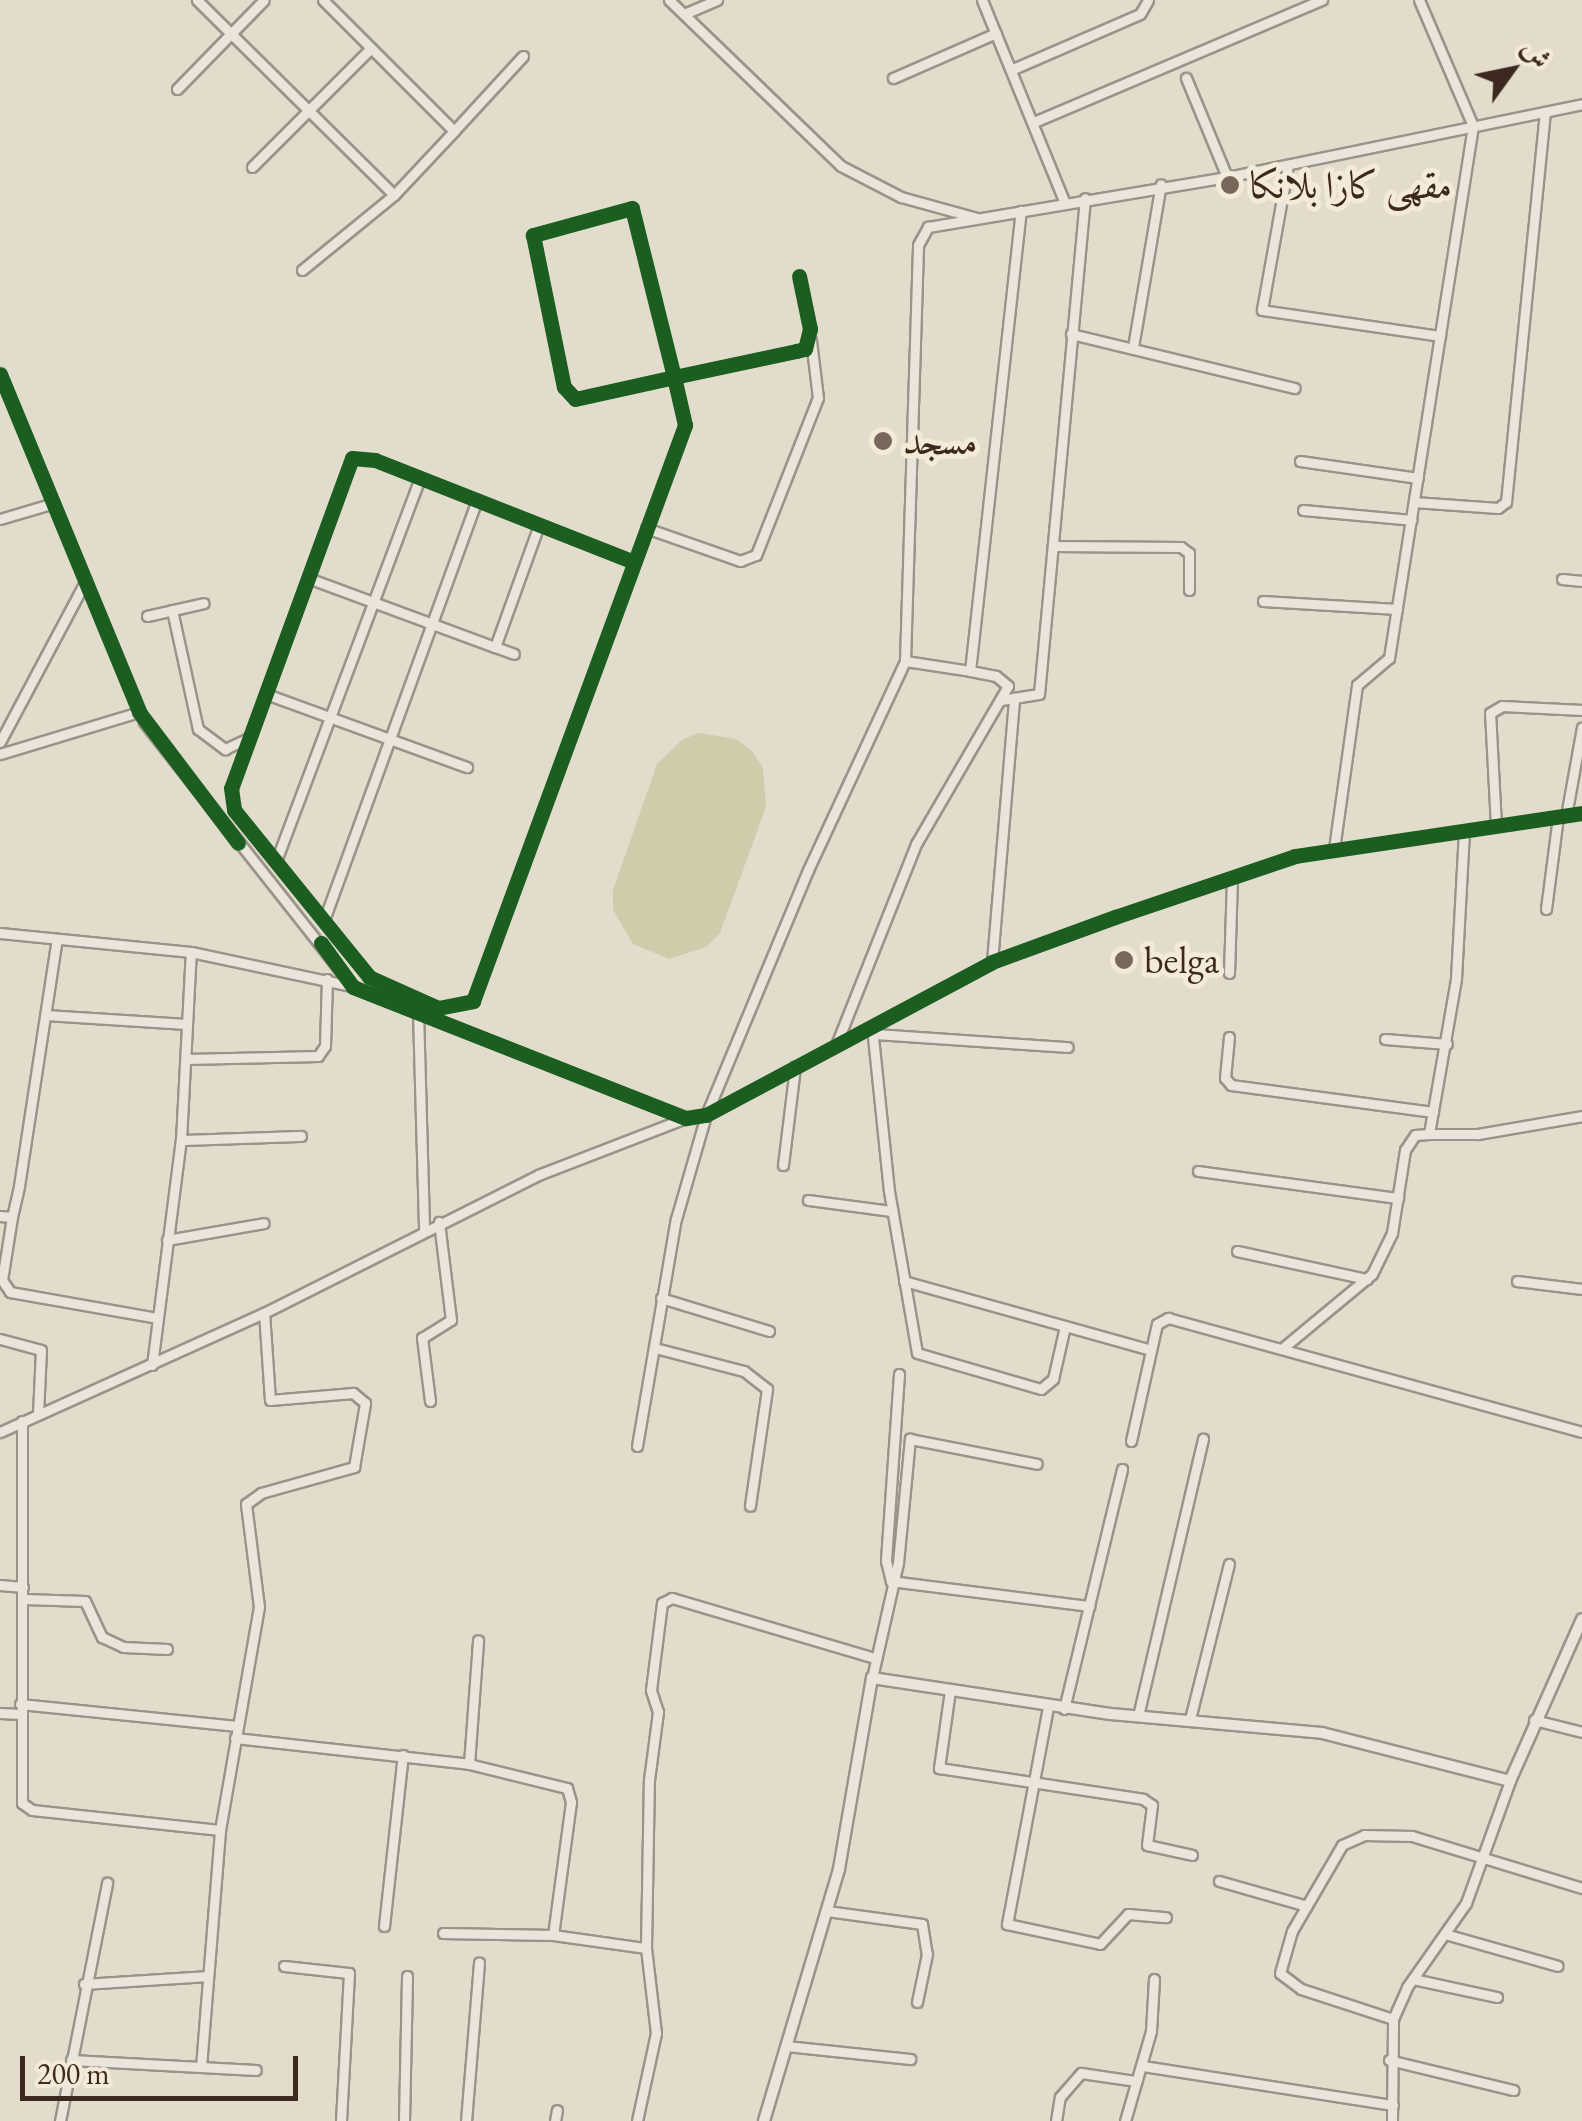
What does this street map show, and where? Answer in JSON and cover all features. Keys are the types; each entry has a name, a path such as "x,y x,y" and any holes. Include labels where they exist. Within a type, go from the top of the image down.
{"street":[{"path":"197,0 394,196"},
{"path":"177,89 264,0"},
{"path":"323,0 454,131"},
{"path":"670,0 841,166 901,197 984,220"},
{"path":"684,14 717,0"},
{"path":"982,0 1064,201"},
{"path":"1013,69 1140,14 1148,0"},
{"path":"1034,122 1322,0"},
{"path":"1334,849 1356,686 1388,664 1473,126 1419,0"},
{"path":"893,78 996,32"},
{"path":"252,166 371,48"},
{"path":"302,270 394,196 523,56"},
{"path":"1186,78 1227,177"},
{"path":"637,1446 661,1298 706,1115 904,661 918,245 928,227 984,220 1161,184 1227,177 1582,104"},
{"path":"1414,502 1498,508 1507,498 1544,112"},
{"path":"1288,165 1262,310 1440,336"},
{"path":"1133,346 1161,184"},
{"path":"1001,700 1039,694 1085,198"},
{"path":"634,562 420,478 352,458 236,774 234,810 369,977 438,1008 473,1001 685,425 674,376 632,208 533,235 567,394 575,399 674,376 796,352 811,340"},
{"path":"970,671 1021,211"},
{"path":"646,528 740,561 756,555 818,398 799,276"},
{"path":"1070,334 1133,346 1295,388"},
{"path":"0,374 4,394 54,502 139,712 353,987"},
{"path":"1300,461 1418,478"},
{"path":"276,862 420,478"},
{"path":"324,920 477,500"},
{"path":"0,519 54,502"},
{"path":"1304,510 1412,520"},
{"path":"495,647 539,525"},
{"path":"1054,546 1181,547 1189,552 1189,590"},
{"path":"308,578 514,654"},
{"path":"1562,579 1582,580"},
{"path":"0,742 86,580"},
{"path":"1263,601 1397,609"},
{"path":"147,616 204,603"},
{"path":"172,610 198,729 225,748 236,774"},
{"path":"836,1045 916,844 1008,686 1003,679 970,671 904,661"},
{"path":"266,694 467,767"},
{"path":"992,962 1014,700"},
{"path":"1496,826 1490,714 1502,706 1582,710"},
{"path":"0,754 139,712"},
{"path":"1546,909 1582,728"},
{"path":"225,748 249,738"},
{"path":"0,1432 264,1313 424,1228 686,1118 706,1115 836,1045 874,1031 992,962 1232,878 1334,849 1582,813"},
{"path":"1429,1134 1462,928 1464,831"},
{"path":"1229,972 1232,878"},
{"path":"0,933 56,943 190,952 328,979 686,1118"},
{"path":"56,943 2,1280 10,1292 157,1318"},
{"path":"152,1365 180,1140 190,952"},
{"path":"186,1059 318,1056 325,1046 328,979"},
{"path":"418,1012 424,1228"},
{"path":"46,1016 186,1024"},
{"path":"874,1031 1068,1047"},
{"path":"874,1031 892,1211 911,1338 922,1356 1041,1389 1053,1379 1065,1326"},
{"path":"1229,1037 1225,1078 1231,1085 1433,1112"},
{"path":"1385,1040 1446,1044"},
{"path":"783,1165 796,1067"},
{"path":"1284,1346 1367,1279 1385,1254 1410,1141 1429,1134 1478,1134 1582,1116"},
{"path":"180,1140 301,1136"},
{"path":"1198,1171 1398,1198"},
{"path":"808,1200 892,1211"},
{"path":"0,1216 12,1217"},
{"path":"430,1402 422,1338 450,1320 439,1222"},
{"path":"167,1240 264,1223"},
{"path":"1237,1251 1367,1279"},
{"path":"904,1281 1150,1350"},
{"path":"1517,1281 1582,1289"},
{"path":"661,1298 769,1330"},
{"path":"202,2067 220,1830 259,1607 246,1504 260,1493 354,1467 365,1402 353,1393 270,1400 264,1313"},
{"path":"1132,1440 1156,1324 1168,1318 1284,1346 1582,1432"},
{"path":"0,1339 41,1350 38,1414"},
{"path":"655,1348 744,1371 766,1390 750,1506"},
{"path":"891,1581 886,1561 899,1374"},
{"path":"22,1421 24,1599 20,1709 25,1807 220,1830"},
{"path":"1138,1716 1204,1438"},
{"path":"764,2121 858,1786 910,1439 1036,1464"},
{"path":"1064,1709 1122,1469"},
{"path":"1190,1719 1229,1564"},
{"path":"891,1581 1089,1606"},
{"path":"0,1585 23,1587"},
{"path":"637,2121 656,2033 646,1948 650,1780 658,1712 651,1690 662,1604 672,1598 875,1658"},
{"path":"24,1599 85,1602 102,1637 122,1647 168,1649"},
{"path":"1392,2121 1389,2060 1393,2019 1413,1979 1445,1934 1483,1859 1534,1720 1582,1619"},
{"path":"469,1764 478,1640"},
{"path":"872,1678 1064,1709 1322,1733 1510,1781"},
{"path":"950,1690 937,1766 1032,1786 1149,1801 1147,1845 1192,1855"},
{"path":"1048,1706 1007,1906 1009,1927 1100,1944 1128,1914 1166,1917"},
{"path":"0,1713 20,1709 237,1726"},
{"path":"1534,1720 1582,1732"},
{"path":"235,1738 469,1764 567,1788 571,1802 553,1935"},
{"path":"384,1926 403,1755"},
{"path":"1393,2019 1282,1978 1286,1947 1331,1858 1364,1834 1412,1836 1582,1888"},
{"path":"1219,1881 1307,1906"},
{"path":"60,2121 107,1883"},
{"path":"826,1911 922,1924 927,1954 917,2002"},
{"path":"443,1932 553,1935 646,1948"},
{"path":"1445,1934 1558,1966"},
{"path":"466,2121 479,1963"},
{"path":"284,1966 349,1973 341,2121"},
{"path":"84,1984 208,1976"},
{"path":"404,2121 407,1976"},
{"path":"1124,2121 1143,2066 1154,1978"},
{"path":"1413,1979 1497,1998"},
{"path":"786,2046 910,2060"},
{"path":"72,2060 256,2070"},
{"path":"1389,2060 1513,2090"},
{"path":"1143,2066 1393,2105"},
{"path":"1056,2121 1060,2097 1081,2073 1136,2081"}],"green space":[{"path":"700,733 736,739 752,751 763,768 766,807 720,933 706,947 669,959 633,944 613,910 613,890 657,764 683,739"}],"cycle path":[{"path":"634,562 375,460 352,458 231,788 234,810 369,977 438,1008 473,1001 685,425 674,377 632,208 533,235 564,387 575,399 674,377 805,349 810,329 799,276"},
{"path":"0,374 139,712 238,843"},
{"path":"321,943 353,987 686,1118 706,1115 992,962 1115,917 1295,856 1582,813"}],"place":[{"name":"مقهى كازا بلانكا","path":"1230,185"},
{"name":"مسجد","path":"883,441"},
{"name":"belga","path":"1124,960"}]}
